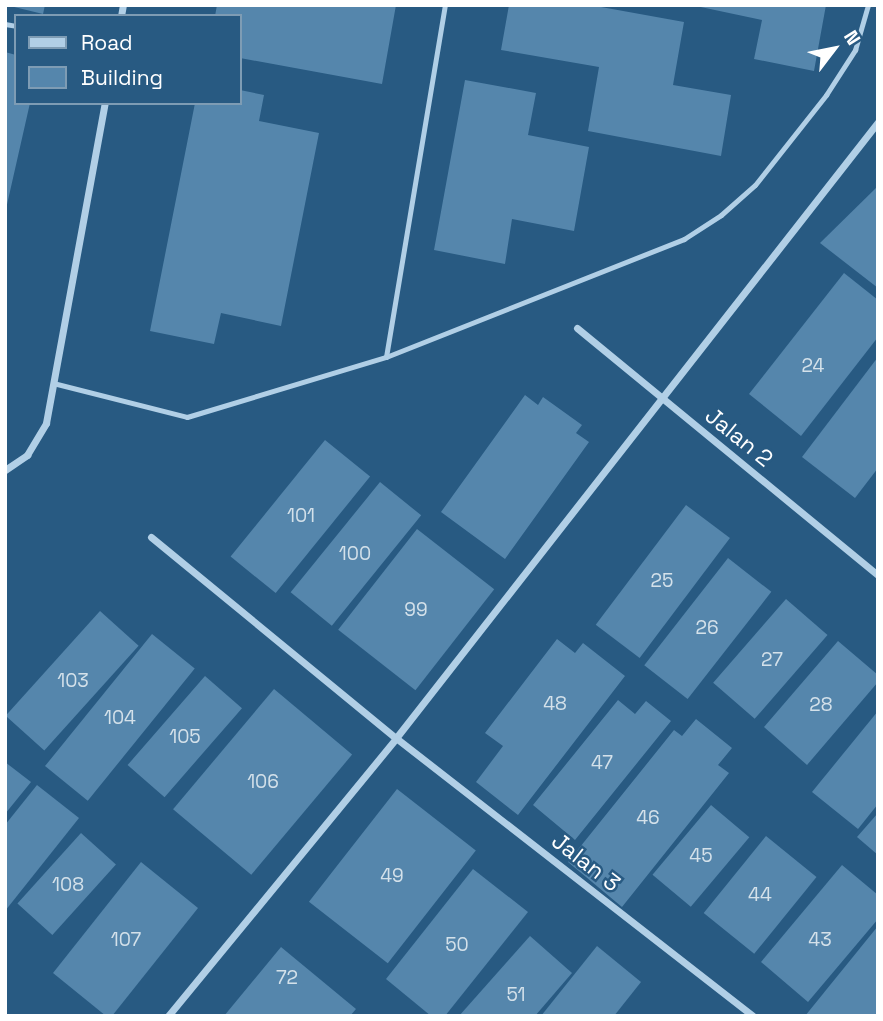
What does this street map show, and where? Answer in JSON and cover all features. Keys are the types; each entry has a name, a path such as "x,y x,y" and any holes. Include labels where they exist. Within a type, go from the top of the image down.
{"street":[{"path":"5,470 27,455 46,423 106,105"},
{"path":"169,1016 396,738 878,122"},
{"name":"Jalan 2","path":"578,328 878,575"},
{"name":"Jalan 3","path":"150,537 396,738 753,1016"}],"lane":[{"path":"386,357 445,5"},
{"path":"53,383 187,417 386,357 684,239 721,215 755,185 826,95 855,50 868,5"}],"building":[{"path":"6,5 45,5 43,14"},
{"path":"217,5 396,5 382,84 242,58 242,14 215,14"},
{"path":"509,5 590,5 684,22 673,85 731,95 721,156 588,131 599,67 501,50"},
{"path":"826,5 814,71 754,59 762,20 696,6"},
{"path":"5,52 14,54 14,105 30,105 6,209"},
{"path":"465,80 536,93 528,135 589,147 574,231 512,219 505,264 434,250"},
{"path":"242,90 264,95 259,121 319,133 281,326 221,313 214,344 150,331 195,105 242,105"},
{"path":"878,186 878,288 820,243"},
{"path":"844,273 878,300 878,337 801,436 749,394"},
{"path":"878,357 878,468 855,498 802,457"},
{"path":"525,395 538,405 543,397 582,425 576,433 589,442 505,559 441,512"},
{"path":"325,440 370,477 276,593 231,557"},
{"path":"380,482 421,515 332,626 291,592"},
{"path":"686,505 730,538 640,658 596,625"},
{"path":"417,529 494,589 415,690 338,630"},
{"path":"728,558 771,592 688,699 644,665"},
{"path":"786,599 828,635 755,719 713,683"},
{"path":"100,611 139,646 44,751 6,716"},
{"path":"152,634 195,669 88,801 45,766"},
{"path":"557,639 575,653 583,643 625,676 518,815 476,782 503,746 485,733"},
{"path":"838,641 878,675 878,682 807,765 764,727"},
{"path":"205,676 242,708 165,797 128,765"},
{"path":"274,689 352,755 251,875 173,809"},
{"path":"618,700 635,714 646,701 671,721 575,840 533,805"},
{"path":"878,711 878,804 858,829 812,792"},
{"path":"696,719 732,748 718,765 729,773 622,907 568,862 674,730 682,736"},
{"path":"5,762 31,782 5,814"},
{"path":"37,785 79,818 5,911 5,825"},
{"path":"397,789 476,851 388,963 309,902"},
{"path":"711,805 749,837 691,907 653,875"},
{"path":"878,813 878,855 857,837"},
{"path":"81,833 116,864 52,935 17,904"},
{"path":"766,836 817,877 754,954 704,913"},
{"path":"141,862 198,908 112,1016 106,1016 53,973"},
{"path":"842,865 878,895 878,919 808,1002 761,962"},
{"path":"473,869 528,912 445,1016 431,1016 386,979"},
{"path":"878,926 878,1016 805,1016"},
{"path":"530,936 572,973 535,1016 459,1016"},
{"path":"597,946 641,982 614,1016 541,1016"},
{"path":"281,947 356,1009 350,1016 224,1016"}]}
